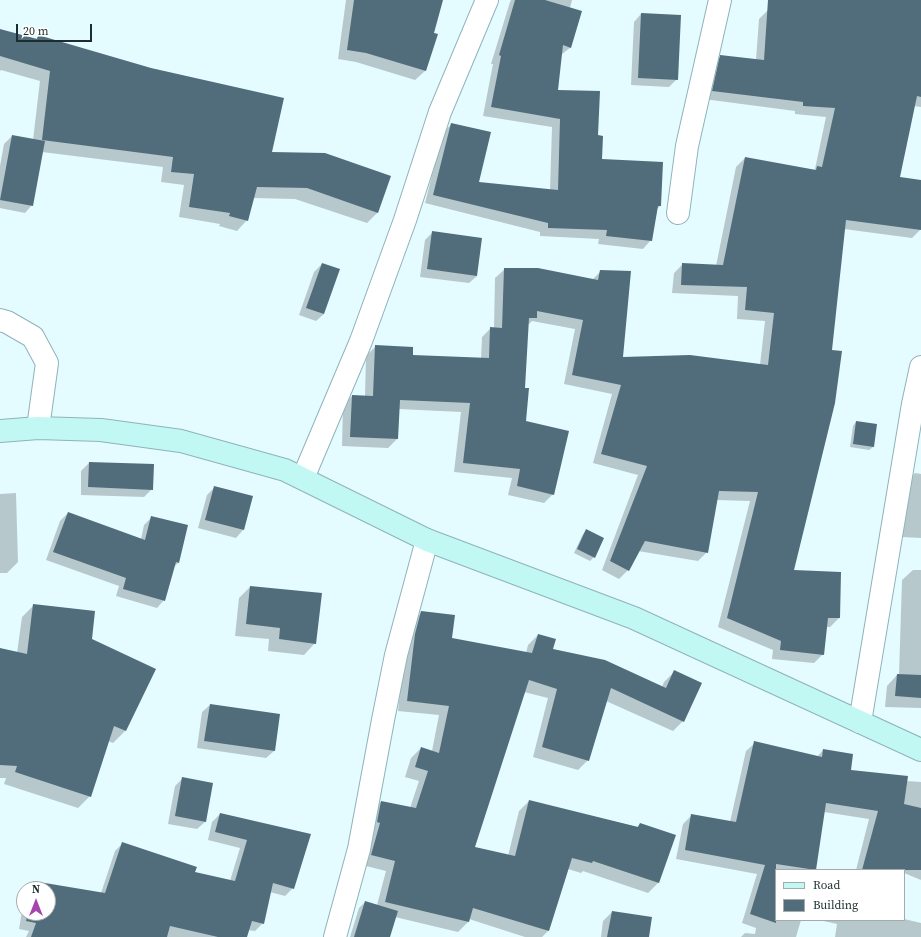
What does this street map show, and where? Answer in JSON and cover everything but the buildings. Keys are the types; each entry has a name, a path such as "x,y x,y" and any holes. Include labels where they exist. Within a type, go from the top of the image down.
{"street":[{"path":"303,478 361,341 405,220 440,112 487,0"},
{"path":"678,212 687,146 720,0"},
{"path":"0,320 7,322 33,337 47,363 38,428"},
{"path":"860,722 913,404 921,367"},
{"path":"0,431 38,428 102,430 181,441 285,470 427,540 634,618 921,750"},
{"path":"335,937 359,849 396,655 427,540"}]}
